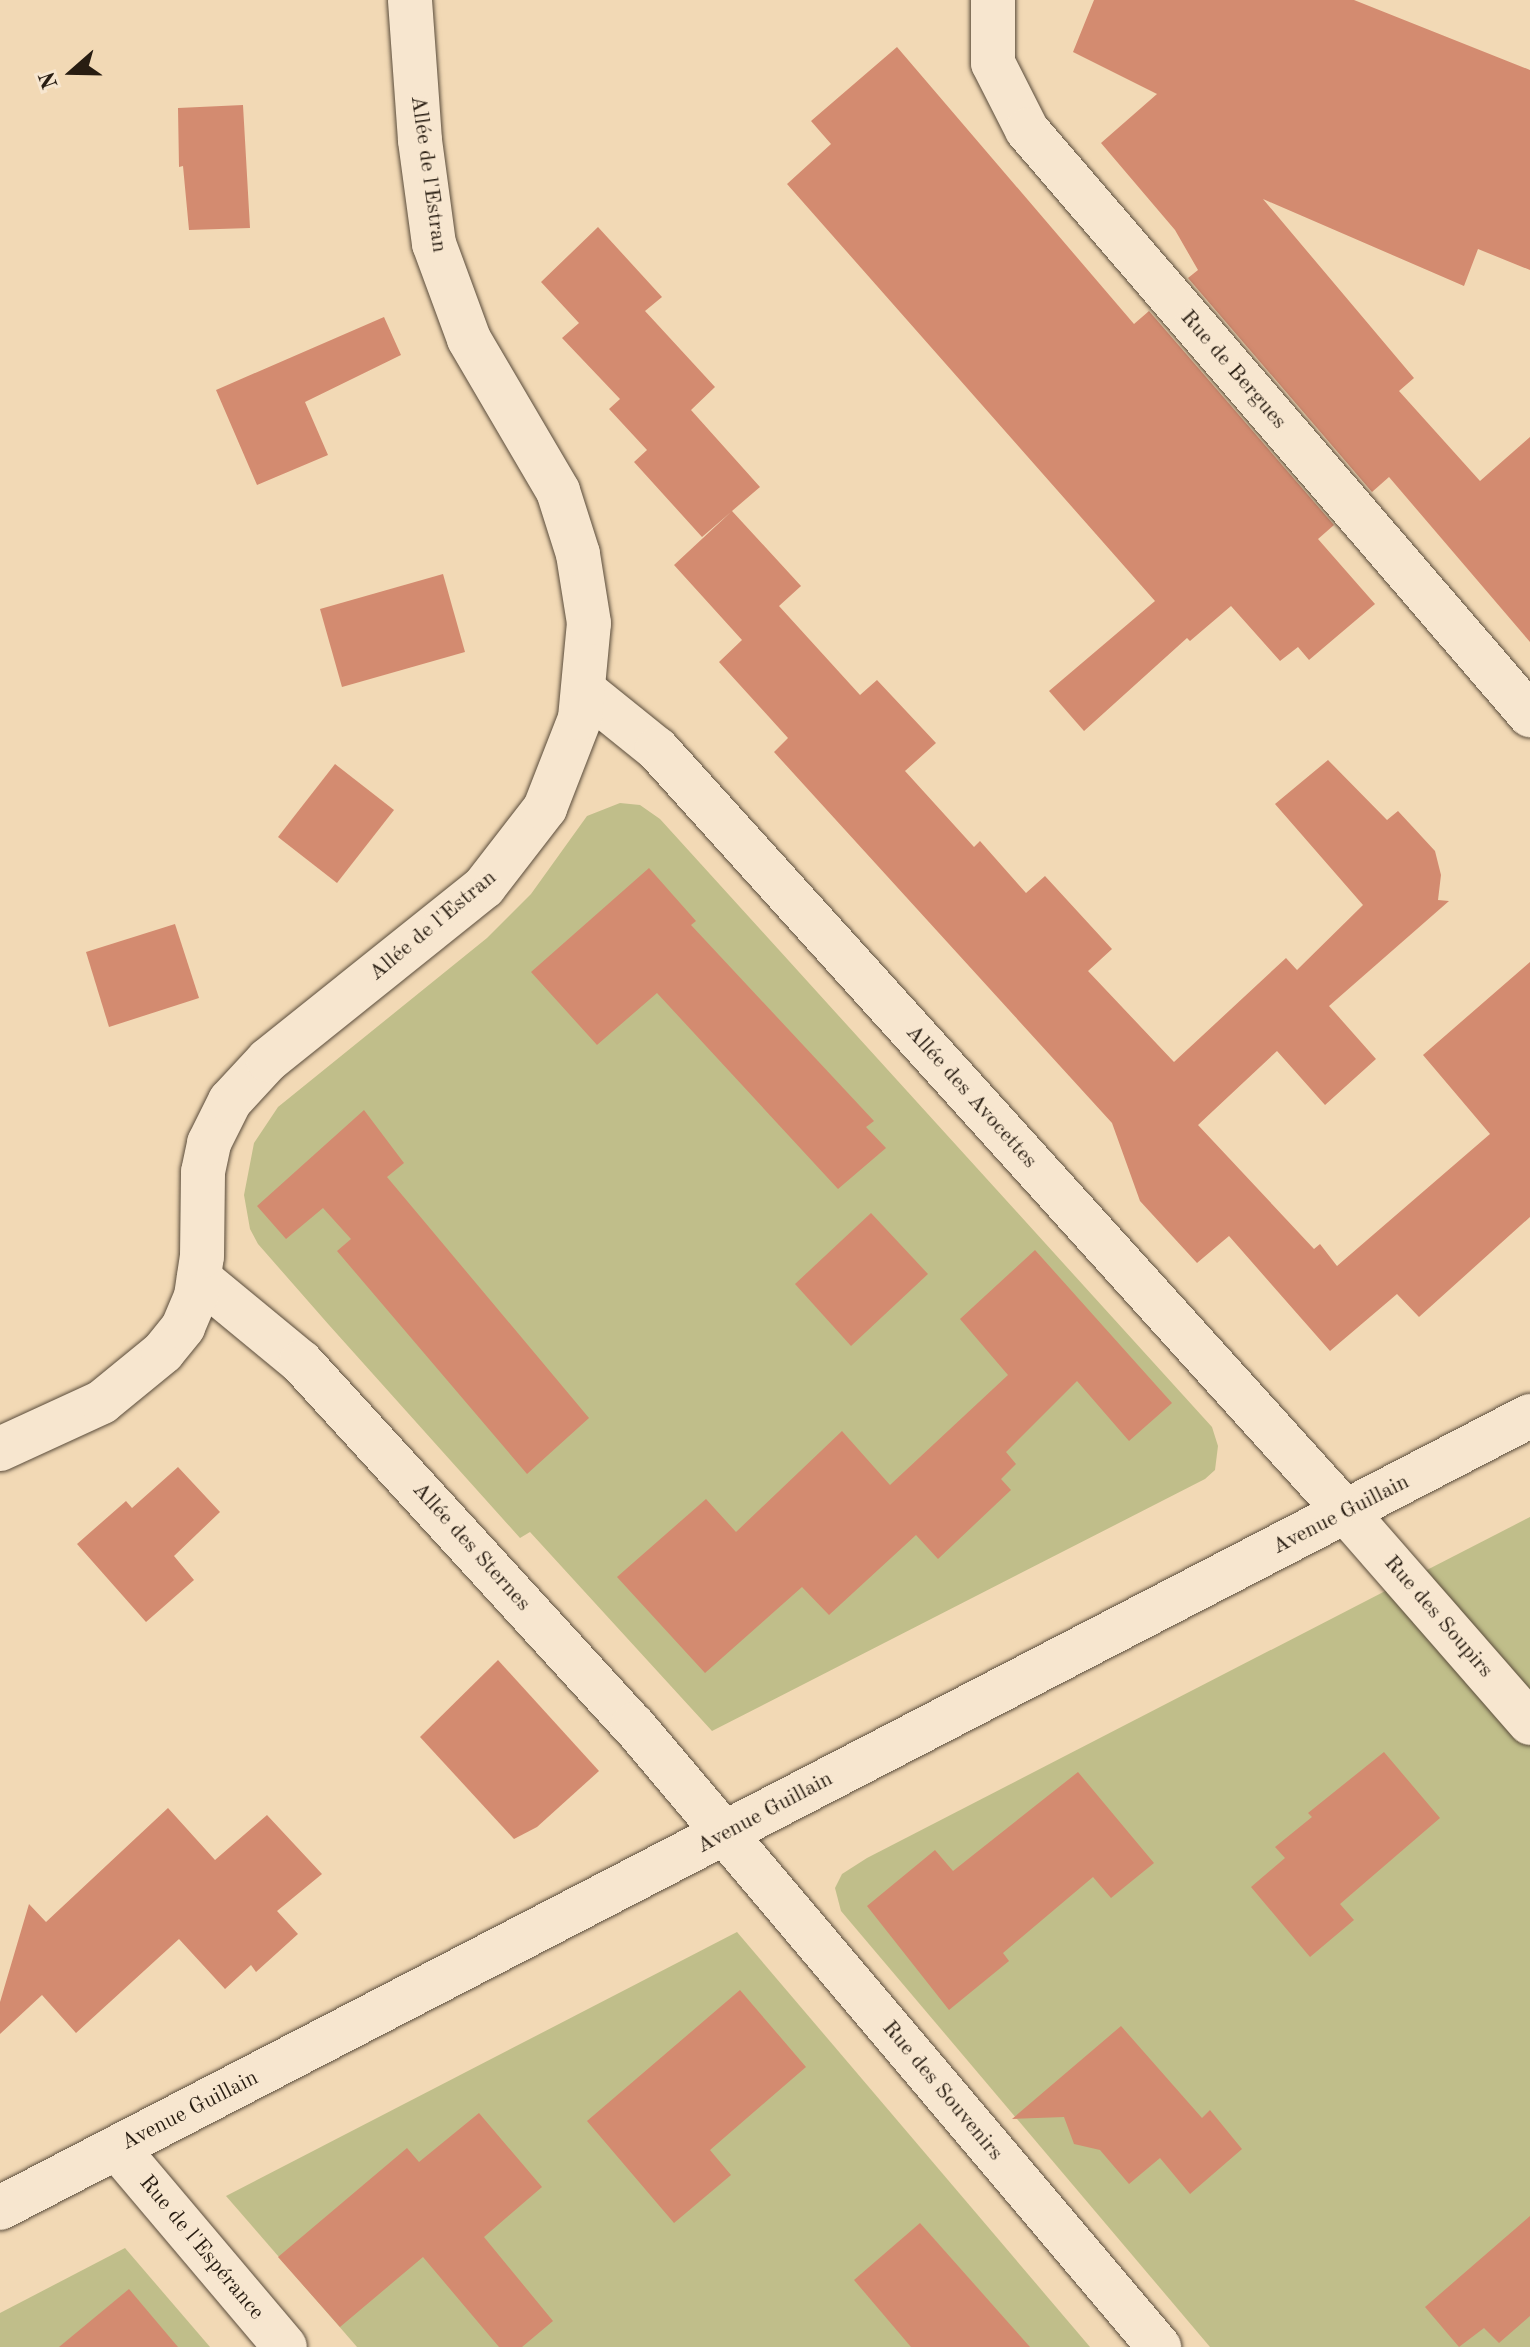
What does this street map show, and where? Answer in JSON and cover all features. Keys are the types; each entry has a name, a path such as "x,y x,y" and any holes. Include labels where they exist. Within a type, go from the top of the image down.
{"street":[{"name":"Allée de l'Estran","path":"0,1449 102,1402 150,1366 183,1327 199,1278 203,1172 209,1143 230,1101 251,1074 458,911 506,863 561,774 586,692 589,623 569,520 532,438 469,339 434,244 420,140 410,0"},
{"name":"Rue de Bergues","path":"993,0 993,63 1027,130 1530,715"},
{"name":"Allée des Avocettes","path":"586,692 657,749 1346,1512"},
{"name":"Allée des Sternes","path":"199,1278 301,1362 623,1713 726,1834"},
{"name":"Avenue Guillain","path":"0,2208 1530,1416"},
{"name":"Rue des Soupirs","path":"1346,1512 1530,1723"},
{"name":"Rue des Souvenirs","path":"726,1834 1159,2347"},
{"name":"Rue de l'Espérance","path":"117,2148 285,2347"}],"shaded area":[{"path":"620,803 640,805 660,819 1212,1427 1218,1446 1215,1470 1205,1479 712,1731 530,1532 520,1538 258,1244 250,1229 244,1195 254,1143 278,1107 487,938 531,894 587,816"},
{"path":"1530,1517 1530,1698 1421,1573"},
{"path":"1395,1586 1530,1744 1530,2347 1210,2347 841,1911 835,1888 842,1874 867,1858"},
{"path":"737,1932 1090,2347 357,2347 226,2196"},
{"path":"125,2248 210,2347 0,2347 0,2313"}],"building":[{"path":"1094,0 1354,0 1530,70 1530,270 1478,249 1464,286 1263,199 1414,378 1399,391 1480,481 1530,437 1530,642 1389,477 1372,492 1188,278 1198,270 1175,230 1101,143 1157,94 1073,52"},
{"path":"897,47 1134,324 1149,311 1334,525 1318,539 1375,604 1309,660 1298,647 1280,661 1231,606 1190,641 1187,638 1084,731 1049,691 1155,601 787,184 831,144 811,121"},
{"path":"243,105 250,228 189,230 183,166 179,167 178,108"},
{"path":"598,227 662,297 645,311 715,387 691,410 760,487 732,511 801,586 779,606 860,695 877,680 936,743 905,771 974,847 980,841 1026,893 1045,876 1112,949 1088,971 1174,1062 1286,958 1297,970 1363,905 1275,804 1328,760 1387,820 1398,811 1435,851 1441,875 1438,900 1449,901 1329,1006 1376,1059 1325,1105 1277,1051 1198,1125 1314,1249 1320,1244 1337,1266 1490,1134 1423,1055 1530,962 1530,1217 1419,1317 1397,1294 1330,1351 1229,1236 1197,1263 1140,1201 1112,1123 774,752 788,738 719,662 742,640 674,565 731,512 702,537 634,462 647,450 609,409 620,399 562,338 579,323 541,282"},
{"path":"384,317 401,355 305,402 328,455 257,485 216,390"},
{"path":"443,574 465,652 342,687 320,609"},
{"path":"335,764 394,810 337,883 278,837"},
{"path":"649,868 696,921 691,925 874,1121 866,1127 886,1148 838,1189 657,993 597,1045 531,972"},
{"path":"175,924 199,998 109,1027 86,952"},
{"path":"364,1110 404,1163 387,1177 589,1418 527,1474 337,1251 351,1239 323,1208 286,1239 257,1206"},
{"path":"871,1213 928,1274 851,1346 795,1284"},
{"path":"1035,1250 1172,1403 1129,1441 1077,1381 1006,1452 1016,1464 1001,1479 1011,1490 938,1559 916,1535 829,1615 802,1587 705,1673 617,1577 706,1499 736,1532 842,1431 890,1485 1008,1375 960,1319"},
{"path":"178,1467 220,1512 174,1556 194,1580 146,1622 77,1544 126,1501 132,1508"},
{"path":"498,1660 599,1771 537,1827 514,1839 420,1737"},
{"path":"1384,1752 1440,1818 1340,1904 1354,1920 1310,1957 1251,1887 1285,1858 1275,1847 1312,1817 1308,1813"},
{"path":"1078,1772 1154,1863 1111,1898 1093,1877 1003,1953 1009,1961 949,2010 867,1906 935,1850 953,1871"},
{"path":"168,1808 215,1860 267,1815 322,1874 277,1911 298,1934 256,1972 251,1965 225,1989 179,1939 76,2033 42,1995 0,2034 0,2002 29,1904 46,1922"},
{"path":"740,1990 806,2067 710,2150 731,2175 674,2223 587,2121"},
{"path":"1121,2026 1202,2118 1210,2110 1242,2149 1190,2194 1160,2158 1129,2184 1100,2150 1074,2144 1064,2117 1012,2119"},
{"path":"479,2113 542,2187 484,2237 553,2321 522,2347 499,2347 423,2257 340,2327 278,2257 407,2148 419,2162"},
{"path":"1530,2216 1530,2316 1499,2343 1484,2328 1459,2347 1425,2307"},
{"path":"920,2223 1030,2347 911,2347 854,2280"},
{"path":"129,2289 178,2347 59,2347"}]}
